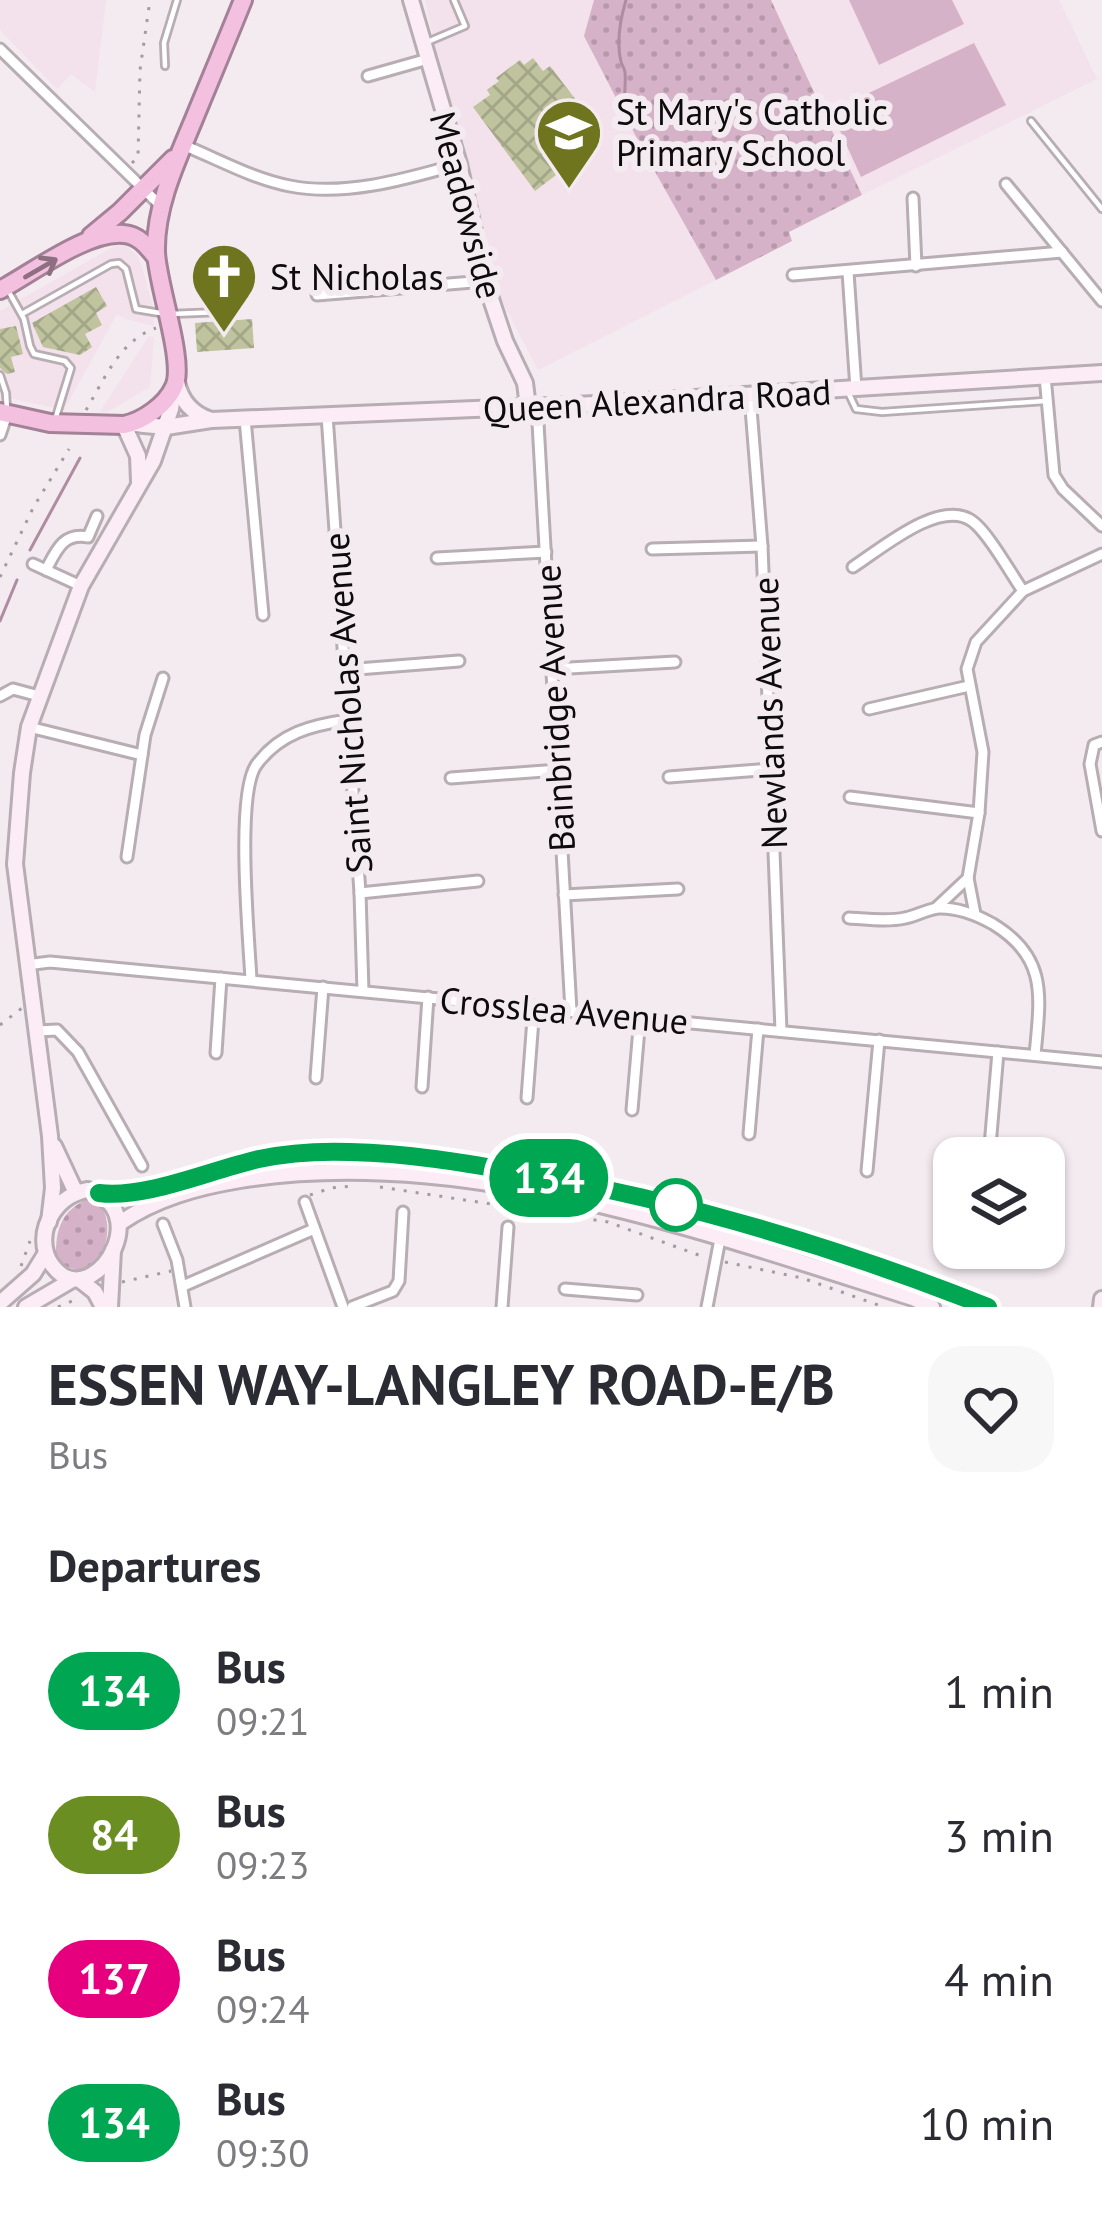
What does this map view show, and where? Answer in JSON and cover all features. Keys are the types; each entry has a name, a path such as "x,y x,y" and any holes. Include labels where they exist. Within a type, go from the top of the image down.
{"highway":[{"path":"4,413 54,424 128,425 154,410 175,384 169,314 155,256 162,207 243,0"},
{"path":"81,244 181,149"},
{"path":"3,289 81,244 107,235 123,233 145,243 155,256"}],"street":[{"name":"Meadowside","path":"411,0 459,164 485,281 533,406"},
{"path":"0,49 162,207"},
{"path":"368,76 426,51"},
{"path":"181,149 294,187 382,184 459,164"},
{"path":"1006,184 1102,301"},
{"path":"913,197 916,266"},
{"path":"793,275 1062,252"},
{"path":"848,272 851,390"},
{"path":"317,295 485,281"},
{"name":"Queen Alexandra Road","path":"128,425 166,427 212,420 750,396 1102,373"},
{"path":"1045,376 1054,476 1102,526"},
{"path":"175,384 192,411 212,420"},
{"path":"107,1307 95,1292 59,1274 46,1253 42,1224 53,1188 50,1136 37,1031 7,865 29,728 39,696 80,586 153,461 175,384"},
{"name":"Newlands Avenue","path":"750,396 762,546 781,1031"},
{"name":"Bainbridge Avenue","path":"533,406 571,1011"},
{"path":"0,434 4,413"},
{"name":"Saint Nicholas Avenue","path":"327,415 363,991"},
{"path":"245,419 263,615"},
{"path":"128,425 139,482"},
{"path":"853,567 926,520 957,513 975,523 1023,591"},
{"path":"46,570 68,538 88,536 97,516"},
{"path":"652,549 762,546"},
{"path":"437,558 545,552"},
{"path":"975,914 968,878 983,752 967,669 976,641 1023,591 1102,554"},
{"path":"33,564 80,586"},
{"path":"345,670 459,661"},
{"path":"552,669 675,662"},
{"path":"127,857 142,755 163,678"},
{"path":"868,709 969,686"},
{"path":"0,696 13,688 39,696"},
{"path":"251,980 245,800 253,767 281,739 313,725 348,720"},
{"path":"29,728 142,755"},
{"path":"1102,742 1094,745 1090,764 1102,831"},
{"path":"669,777 772,769"},
{"path":"451,778 557,770"},
{"path":"850,797 979,813"},
{"path":"849,918 901,920 936,908 968,878"},
{"path":"360,893 478,881"},
{"path":"565,896 678,889"},
{"path":"936,908 975,914 1026,951 1036,969 1039,991 1035,1055"},
{"name":"Crosslea Avenue","path":"26,964 50,962 251,980 1102,1062"},
{"path":"216,1053 221,978"},
{"path":"316,1078 323,987"},
{"path":"422,1087 428,997"},
{"path":"527,1098 534,1006"},
{"path":"632,1110 640,1017"},
{"path":"749,1134 758,1029"},
{"path":"37,1031 58,1030 78,1052 142,1166"},
{"path":"867,1172 879,1040"},
{"path":"991,1137 998,1052"},
{"path":"50,1136 76,1192"},
{"path":"42,1224 57,1204 76,1192 131,1195 263,1158 345,1151 421,1155 716,1214 904,1274 988,1307"},
{"path":"107,1307 121,1223 145,1206 277,1174 350,1172 469,1181 653,1218 932,1307"},
{"path":"99,1193 121,1223"},
{"path":"304,1202 343,1307"},
{"path":"352,1307 393,1291 399,1281 404,1212"},
{"path":"164,1224 185,1307"},
{"path":"502,1307 508,1227"},
{"path":"182,1286 314,1229"},
{"path":"707,1307 720,1239"},
{"path":"26,1307 80,1285 113,1250"},
{"path":"0,1304 33,1274 46,1253"},
{"path":"565,1289 637,1295"},
{"path":"601,1307 602,1292"}],"lane":[{"path":"165,66 164,44 177,0"},
{"path":"426,51 465,26 454,0"},
{"path":"1031,121 1102,209"},
{"path":"22,314 119,263 126,269 136,309 169,314 220,312"},
{"path":"3,289 22,314 34,354 65,361 71,368 54,424"},
{"path":"0,375 7,393 4,413"},
{"path":"851,390 856,409 882,412 1047,401"}],"path":[{"path":"138,157 140,70 150,0"},
{"path":"0,577 33,508 69,449"},
{"path":"0,1025 22,1008"},
{"path":"304,1202 331,1188 367,1185 522,1206 608,1222 715,1261 802,1278 884,1307"},
{"path":"12,1279 42,1224"},
{"path":"121,1282 179,1269"},
{"path":"58,1307 80,1285"}],"shaded area":[{"path":"0,0 106,0 95,92 71,74 57,89 0,30"},
{"name":"St Mary's Catholic Primary School","path":"425,0 594,0 585,37 716,280 538,370 501,299"},
{"path":"594,0 771,0 862,195 789,232 792,241 716,280 584,36"},
{"path":"771,0 1059,0 1097,79 862,195"},
{"path":"849,0 952,0 964,24 879,65"},
{"path":"974,43 1006,105 861,177 831,111"},
{"path":"124,244 137,255 143,270 154,326 117,314 64,410 0,396 0,311"},
{"path":"149,336 154,338 150,387 100,412"},
{"path":"86,1200 98,1201 105,1214 105,1243 92,1265 69,1268 56,1258 58,1231 65,1216"}],"building":[{"name":"St Mary's Catholic Primary School","path":"533,58 543,71 550,66 579,104 547,128 559,144 543,156 556,175 535,191 473,107 490,95 487,90 499,81 496,78 520,60 524,65"},
{"path":"96,287 107,306 96,313 102,325 85,334 92,347 80,355 43,347 32,323"},
{"name":"St Nicholas","path":"252,319 254,348 197,352 195,323"},
{"path":"16,326 23,354 11,357 15,372 7,374 0,368 0,329"}],"waterway":[{"path":"625,103 619,38 626,0"},
{"path":"30,550 80,458"},
{"path":"0,621 17,580"}],"bus line":[{"name":"134","path":"99,1193 131,1195 263,1158 345,1151 421,1155 716,1214 904,1274 988,1307"}],"place":[{"name":"St Mary's Catholic Primary School","path":"569,191"},
{"name":"St Nicholas","path":"224,335"}]}
